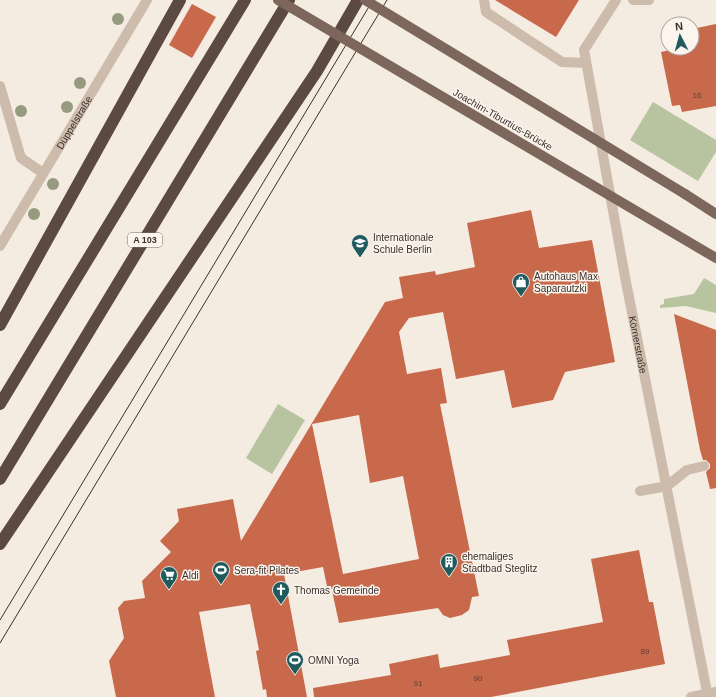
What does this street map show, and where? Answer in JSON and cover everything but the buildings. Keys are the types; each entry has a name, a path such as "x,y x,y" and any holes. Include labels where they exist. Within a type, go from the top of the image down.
{"highway":[{"path":"0,325 26,282 180,0"},
{"path":"0,404 245,0"},
{"name":"A 103","path":"0,480 289,0"},
{"path":"0,544 313,77 358,0"}],"main road":[{"name":"Joachim-Tiburtius-Brücke","path":"278,0 716,258"},
{"path":"365,0 716,214"}],"street":[{"path":"484,0 486,12 562,62 586,63"},
{"name":"Körnerstraße","path":"616,0 584,50 667,486 710,694"},
{"path":"634,0 649,0"},
{"name":"Düppelstraße","path":"1,242 144,1"},
{"path":"0,86 21,158 43,173"},
{"path":"640,491 667,486 687,470 704,466"},
{"path":"691,697 710,694"}],"green space":[{"path":"653,102 716,140 716,152 698,181 630,140"},
{"path":"704,278 716,285 716,313 686,306 660,308 660,305 664,304 664,299 694,294"},
{"path":"278,404 305,420 272,474 246,458"}],"tram line":[{"path":"0,620 373,0"},
{"path":"0,643 387,0"}],"place":[{"name":"Internationale Schule Berlin","path":"360,258"},
{"name":"Autohaus Max Saparautzki","path":"521,297"},
{"name":"ehemaliges Stadtbad Steglitz","path":"449,577"},
{"name":"Sera-fit Pilates","path":"221,585"},
{"name":"Aldi","path":"169,590"},
{"name":"Thomas Gemeinde","path":"281,605"},
{"name":"OMNI Yoga","path":"295,675"}]}
